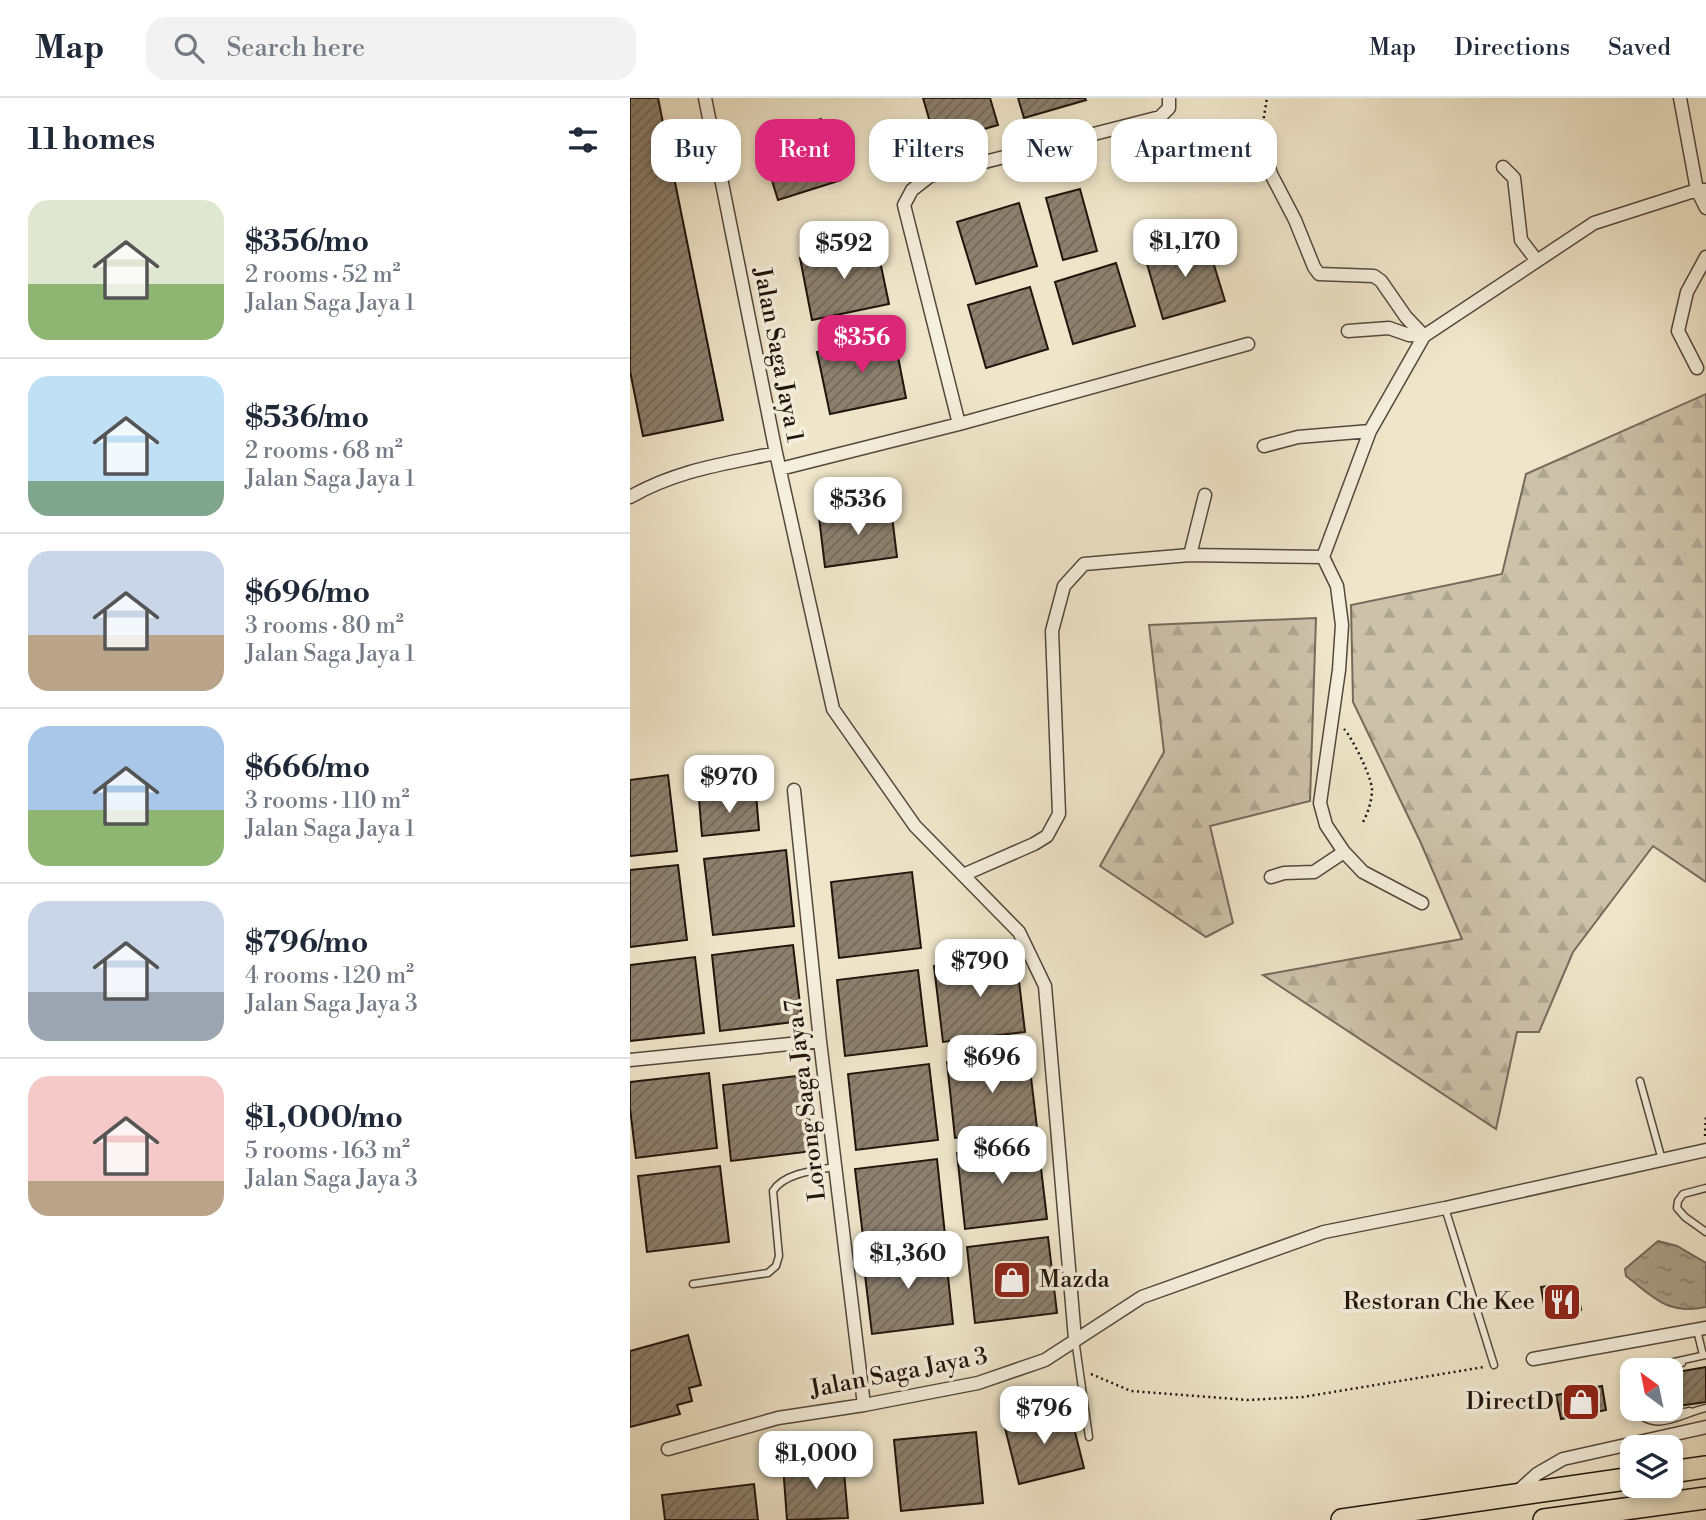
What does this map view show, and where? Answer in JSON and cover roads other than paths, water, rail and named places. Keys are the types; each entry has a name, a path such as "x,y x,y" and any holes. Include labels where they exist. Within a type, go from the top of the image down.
{"highway":[{"path":"1683,1470 1706,1467"},
{"path":"1342,1520 1620,1480"},
{"path":"1544,1520 1706,1498"}],"street":[{"name":"Jalan Saga Jaya 1","path":"705,98 776,453 833,709 915,826 1019,932 1045,986 1076,1339"},
{"path":"960,424 904,205 912,190 930,176 1160,117 1169,108 1169,98"},
{"path":"1680,98 1706,208"},
{"path":"1503,167 1514,178 1521,240 1537,261"},
{"path":"1275,182 1319,274 1374,276 1381,281 1406,317 1424,336"},
{"path":"1422,903 1363,872 1344,852 1326,825 1320,803 1339,670 1342,625 1336,586 1323,557 1370,431 1424,336 1594,223 1701,190"},
{"path":"1697,368 1678,331 1687,292 1706,257"},
{"path":"1349,331 1389,328 1409,335 1424,336"},
{"path":"780,469 960,424 1248,344"},
{"path":"1264,446 1298,437 1370,431"},
{"path":"630,497 653,484 687,471 776,453"},
{"path":"1190,555 1205,495"},
{"path":"963,874 1034,844 1047,835 1059,814 1052,631 1064,586 1084,564 1190,555 1323,557"},
{"name":"Lorong Saga Jaya 7","path":"794,790 820,1041 864,1405"},
{"path":"1271,877 1284,873 1314,872 1344,852"},
{"path":"630,1060 820,1041"},
{"name":"Jalan Saga Jaya 3","path":"668,1449 778,1418 978,1383 1045,1360 1142,1297 1324,1232 1445,1209 1705,1150"},
{"path":"1533,1359 1701,1329"},
{"path":"1515,1494 1537,1474 1563,1459 1706,1427"}],"lane":[{"path":"1640,1080 1662,1160"},
{"path":"693,1284 768,1273 776,1266 779,1256 773,1191 776,1185 814,1171 835,1167"},
{"path":"1706,1188 1683,1194 1677,1208 1706,1231"},
{"path":"1445,1209 1494,1365"},
{"path":"1701,1329 1705,1355"},
{"path":"1076,1339 1089,1437"},
{"path":"1684,1360 1705,1355"},
{"path":"1684,1362 1705,1355"},
{"path":"1684,1416 1702,1409"},
{"path":"1684,1412 1702,1409"}],"water":[{"path":"1658,1241 1677,1246 1706,1263 1706,1307 1671,1307 1654,1298 1626,1276 1625,1269"}],"place":[{"name":"Mazda","path":"1012,1280"},
{"name":"Restoran Che Kee","path":"1562,1302"},
{"name":"DirectD","path":"1581,1402"}]}
